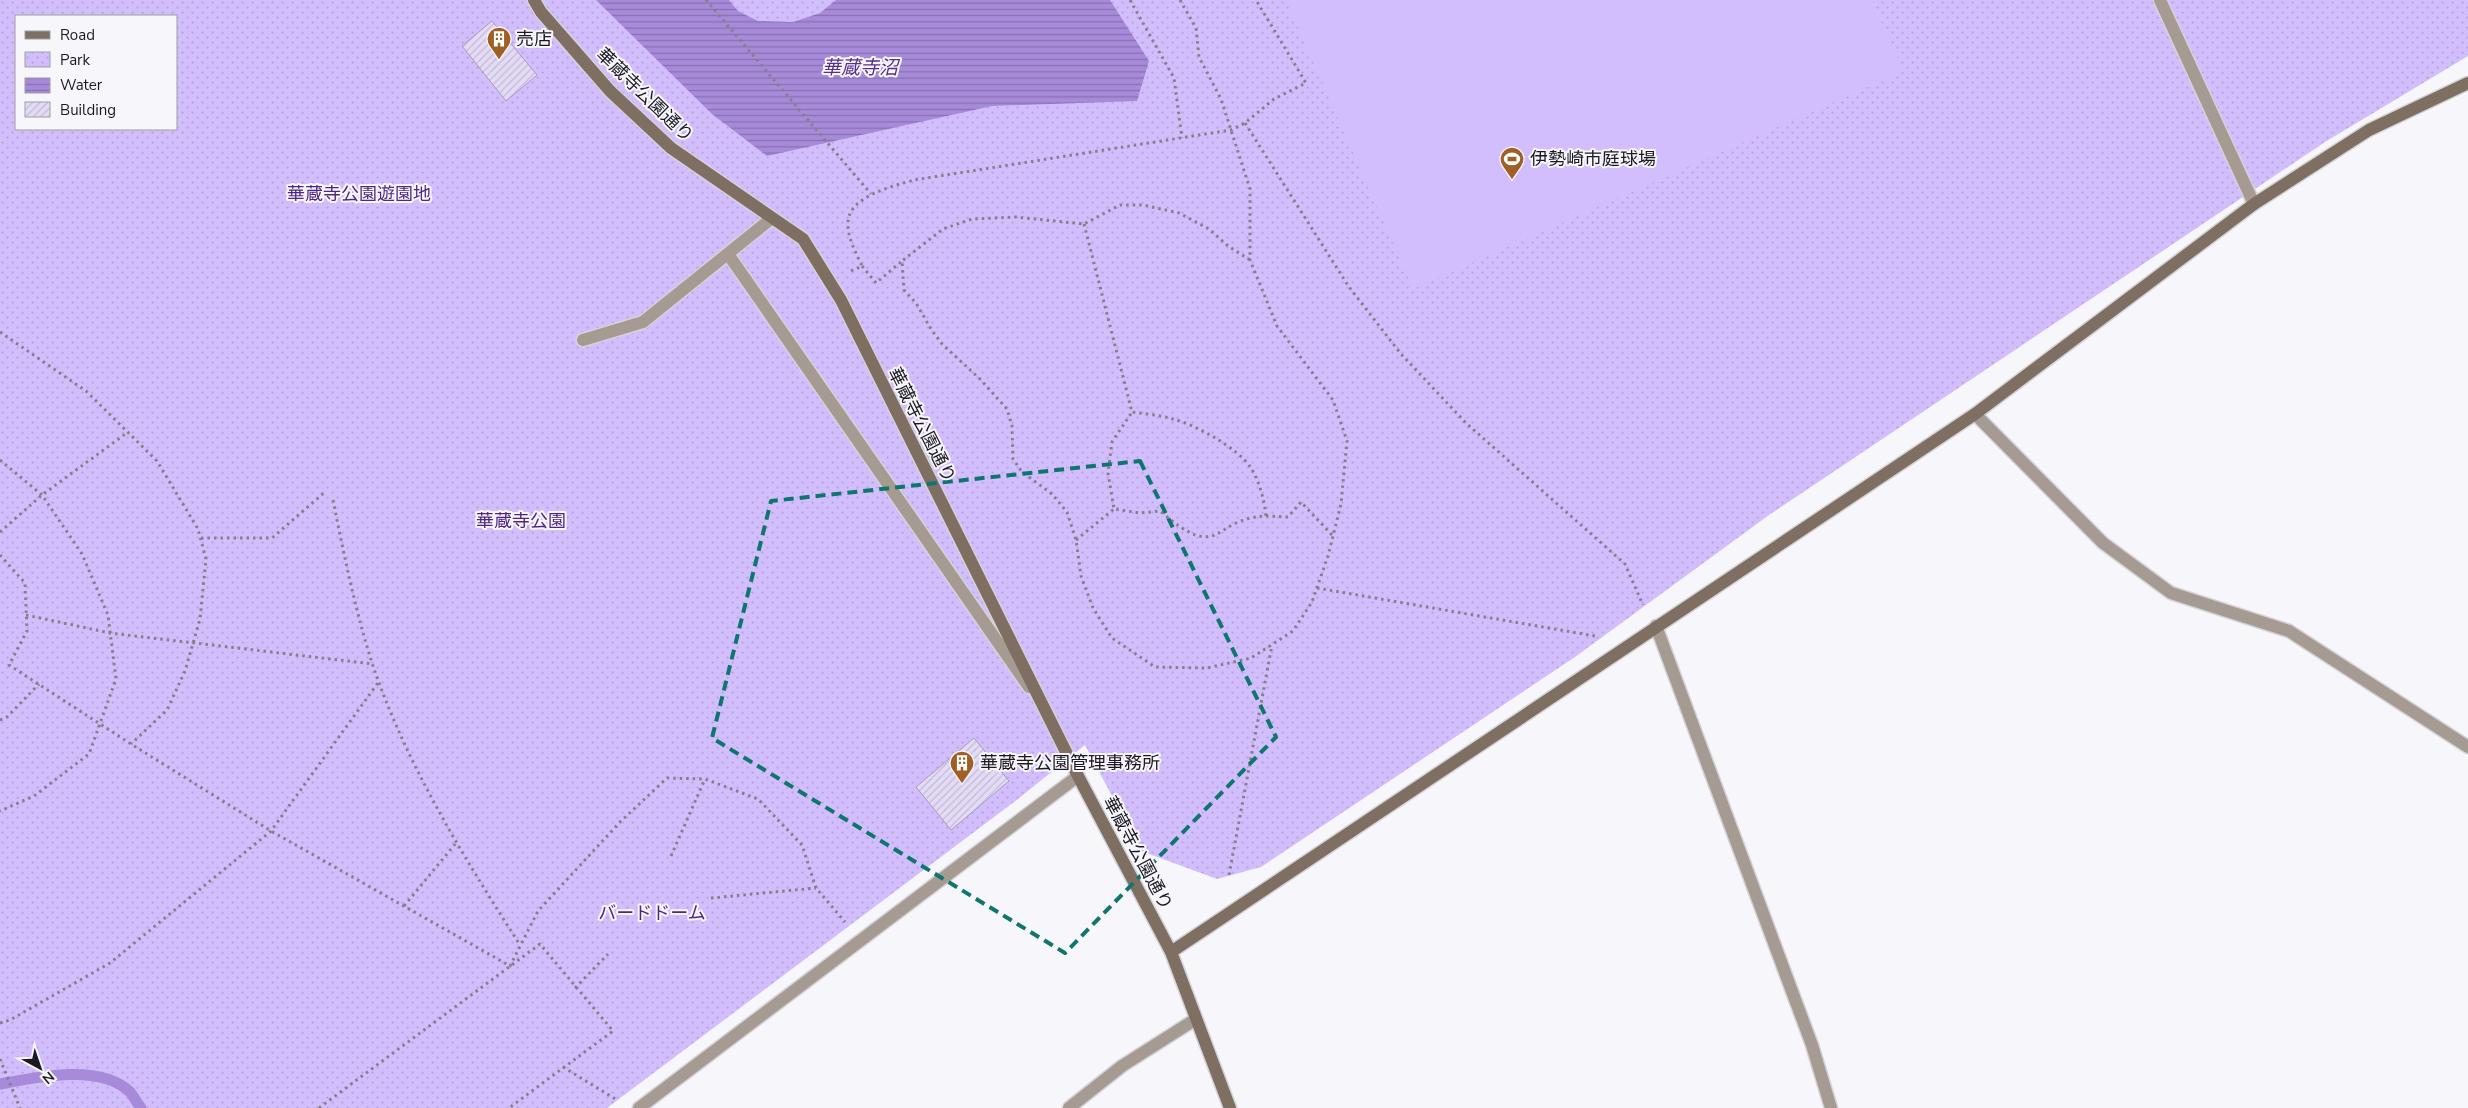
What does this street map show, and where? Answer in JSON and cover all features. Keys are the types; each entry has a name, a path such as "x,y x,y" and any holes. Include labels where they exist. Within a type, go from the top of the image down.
{"street":[{"name":"華蔵寺公園通り","path":"534,0 541,12 610,91 670,148 803,239 845,309 1044,709 1170,952 1230,1108"},
{"path":"2160,0 2254,204"},
{"path":"1170,952 1975,414 2254,204 2369,130 2468,83"},
{"path":"583,340 643,322 772,218"},
{"path":"728,254 1044,709"},
{"path":"1975,414 2103,543 2171,593 2289,631 2468,747"},
{"path":"1656,626 1812,1045 1831,1108"},
{"path":"639,1108 1078,776"},
{"path":"1069,1108 1122,1066 1196,1020"}],"path":[{"path":"706,0 871,194"},
{"path":"1130,0 1174,78 1182,138"},
{"path":"902,261 904,290 916,302 942,344 984,383 1007,409 1012,426 1013,459 1022,472 1052,494 1067,512 1076,540 1081,576 1093,608 1112,638 1155,667 1207,668 1251,658 1293,631 1312,602 1333,536 1341,504 1347,441 1333,400 1277,326 1250,260 1250,189 1221,98 1199,57 1196,28 1180,0"},
{"path":"1250,260 1228,246 1209,228 1178,213 1143,205 1120,205 1084,224 1016,217 972,219 943,228 876,283 862,266 851,241 848,220 856,206 871,194 914,180 1231,130 1245,123 1274,99 1306,82 1256,0"},
{"path":"1245,123 1349,287 1401,354 1466,423 1624,564 1644,608"},
{"path":"1084,224 1132,412 1112,442 1108,473 1114,509"},
{"path":"829,282 862,266"},
{"path":"0,332 86,391 158,461 198,529 201,538 206,559 200,619 186,670 166,710 131,744"},
{"path":"1132,412 1174,419 1200,430 1230,448 1250,467 1263,495 1266,516"},
{"path":"0,532 42,494 128,432"},
{"path":"0,460 42,494 82,554 108,615 116,679 89,754 34,796 0,811"},
{"path":"201,538 272,538 326,491"},
{"path":"334,500 351,589 373,664 414,764 456,843 520,946"},
{"path":"1076,540 1114,509 1140,513 1160,511 1175,525 1201,538 1215,537 1250,516 1288,518 1301,502 1333,536"},
{"path":"0,556 25,583 27,631 9,665 131,744 271,830 510,966"},
{"path":"1317,588 1603,638"},
{"path":"26,615 110,633 194,641 373,664"},
{"path":"1229,875 1272,644"},
{"path":"0,1023 10,1020 110,963 271,830 380,680"},
{"path":"0,720 8,717 39,684"},
{"path":"510,966 538,911 620,822 667,778 705,779 758,799 802,845 816,888 849,926"},
{"path":"671,856 705,779"},
{"path":"404,906 456,843"},
{"path":"711,898 816,888"},
{"path":"319,1108 540,944 613,1031 509,1108"},
{"path":"575,988 608,954"},
{"path":"0,1059 20,1108"},
{"path":"563,1067 617,1100"}],"highlighted area":[{"path":"1140,461 1276,737 1065,953 712,738 771,501"}],"green space":[{"name":"華蔵寺公園","path":"0,0 2468,0 2468,56 2325,142 1769,515 1575,657 1261,867 1217,879 1141,851 1085,745 1018,799 607,1108 0,1108"},
{"name":"伊勢崎市庭球場","path":"1286,0 1872,0 1904,71 1413,289"}],"water":[{"name":"華蔵寺沼","path":"596,0 729,0 738,11 758,21 793,22 820,13 836,0 1110,0 1149,61 1137,101 992,106 767,156 712,114"}],"building":[{"name":"売店","path":"492,21 537,75 506,101 462,46"},
{"name":"華蔵寺公園管理事務所","path":"974,738 1009,781 951,830 916,787"}],"waterway":[{"path":"0,1084 68,1074 86,1075 118,1083 130,1092 141,1108"}],"place":[{"name":"売店","path":"499,60"},
{"name":"伊勢崎市庭球場","path":"1512,180"},
{"name":"華蔵寺公園管理事務所","path":"962,784"}],"park label":[{"name":"華蔵寺公園遊園地","path":"359,194"},
{"name":"バードドーム","path":"652,913"}]}
